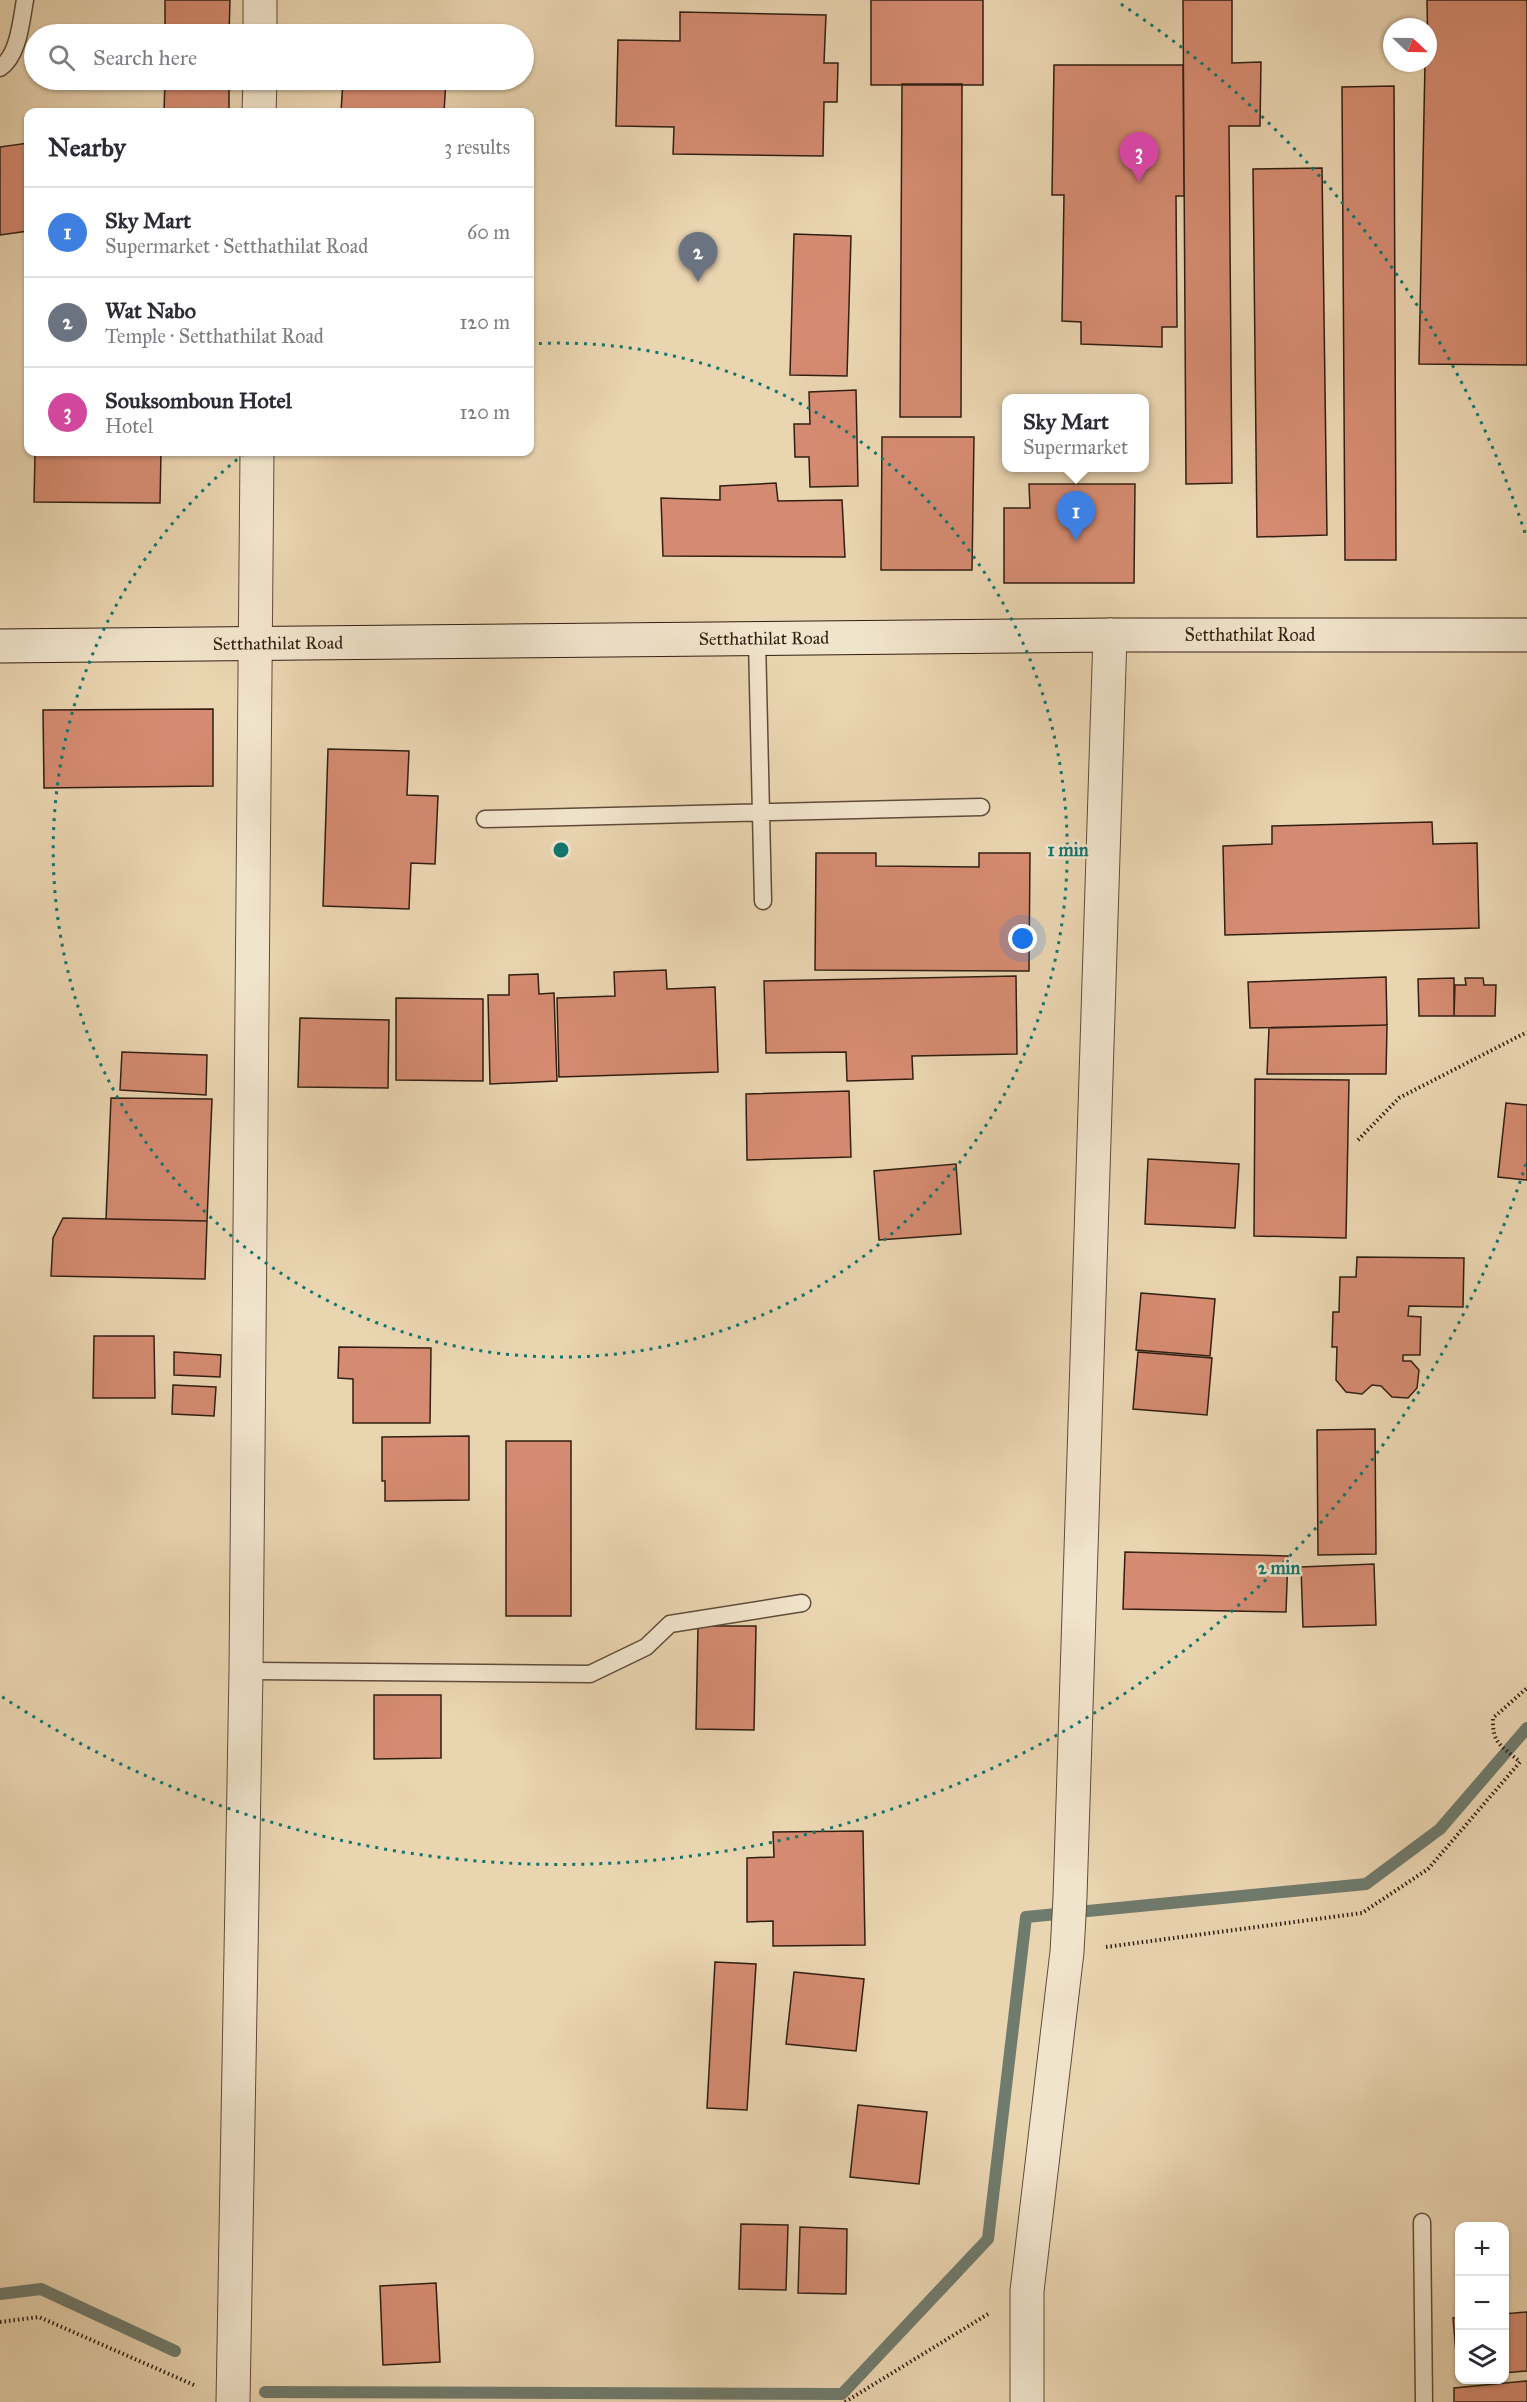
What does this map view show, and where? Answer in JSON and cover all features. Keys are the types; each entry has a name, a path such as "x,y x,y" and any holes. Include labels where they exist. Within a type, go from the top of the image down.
{"street":[{"path":"260,0 260,24"},
{"path":"259,108 260,90"},
{"path":"233,2402 246,1671 257,456"},
{"path":"1027,2402 1027,2290 1067,1945 1070,1897 1110,635"},
{"name":"Setthathilat Road","path":"0,646 1110,635 1527,635"}],"lane":[{"path":"0,68 7,63 18,37 26,0"},
{"path":"757,640 763,901"},
{"path":"485,819 981,807"},
{"path":"246,1671 590,1674 646,1647 670,1624 802,1603"},
{"path":"1422,2222 1424,2402"}],"path":[{"path":"1358,1140 1399,1098 1527,1032"},
{"path":"1067,1945 1362,1913 1428,1869 1520,1762 1498,1742 1493,1733 1493,1718 1527,1688"},
{"path":"845,2402 1027,2290"},
{"path":"0,2322 39,2317 233,2402"}],"building":[{"path":"165,0 230,0 229,24 165,24"},
{"path":"871,0 983,0 983,85 871,85"},
{"path":"1183,0 1232,0 1232,63 1261,62 1260,126 1229,126 1232,483 1186,484"},
{"path":"1427,0 1527,0 1527,365 1419,364 1425,72 1437,72 1437,18 1427,18"},
{"path":"680,12 826,15 824,63 838,63 837,102 824,102 823,156 673,154 674,127 616,126 618,40 680,41"},
{"path":"1054,65 1183,65 1184,196 1176,196 1177,327 1162,327 1162,347 1081,344 1081,322 1062,321 1064,195 1052,195"},
{"path":"902,84 962,84 961,417 900,417"},
{"path":"1394,86 1396,560 1345,560 1342,87"},
{"path":"165,90 229,90 229,108 164,108"},
{"path":"342,90 445,90 444,108 341,108"},
{"path":"24,144 24,232 0,235 0,147"},
{"path":"1322,168 1327,535 1257,537 1253,169"},
{"path":"794,234 851,236 847,376 790,375"},
{"path":"856,390 858,486 810,487 809,457 795,457 794,424 810,424 809,392"},
{"path":"882,437 974,437 972,570 881,570"},
{"path":"35,456 161,456 160,503 34,502"},
{"path":"776,483 778,501 842,500 845,557 663,556 661,498 720,500 720,486"},
{"path":"1029,484 1135,484 1134,583 1004,583 1004,508 1030,508"},
{"path":"213,709 213,786 44,788 43,710"},
{"path":"328,749 409,751 407,795 438,796 435,864 411,863 409,909 323,906"},
{"path":"1432,822 1433,844 1477,843 1479,928 1225,935 1223,846 1272,844 1272,826"},
{"path":"816,853 876,853 876,866 979,867 979,853 1030,853 1029,971 815,970"},
{"path":"666,970 667,989 715,987 718,1072 559,1077 557,998 615,996 614,972"},
{"path":"538,974 539,994 554,993 557,1081 490,1084 488,995 509,995 509,975"},
{"path":"1016,976 1017,1054 912,1056 913,1079 847,1081 846,1052 766,1053 764,981"},
{"path":"1386,977 1387,1025 1250,1028 1248,982"},
{"path":"1454,978 1454,1016 1419,1016 1418,979"},
{"path":"1465,978 1483,978 1484,985 1496,985 1495,1016 1454,1016 1455,985 1466,985"},
{"path":"396,998 483,999 483,1081 396,1080"},
{"path":"300,1018 389,1020 388,1088 298,1087"},
{"path":"1387,1025 1386,1074 1267,1074 1269,1028"},
{"path":"122,1052 207,1055 206,1095 120,1090"},
{"path":"1255,1079 1349,1080 1346,1238 1254,1236"},
{"path":"849,1091 851,1157 747,1160 746,1094"},
{"path":"111,1098 212,1099 207,1221 106,1219"},
{"path":"1506,1103 1527,1105 1527,1180 1498,1177"},
{"path":"1148,1159 1239,1164 1235,1228 1145,1224"},
{"path":"956,1164 961,1234 879,1240 874,1171"},
{"path":"63,1218 207,1221 205,1279 51,1276 53,1238"},
{"path":"1357,1257 1464,1258 1463,1307 1409,1306 1408,1316 1421,1317 1420,1355 1403,1355 1403,1361 1411,1361 1419,1370 1417,1388 1408,1398 1392,1397 1381,1386 1372,1385 1362,1394 1346,1392 1336,1380 1337,1347 1332,1347 1333,1312 1339,1312 1340,1277 1356,1277"},
{"path":"1141,1293 1215,1299 1210,1356 1136,1350"},
{"path":"94,1336 154,1336 155,1398 93,1398"},
{"path":"339,1347 431,1348 430,1423 353,1423 353,1379 338,1378"},
{"path":"174,1352 221,1355 220,1377 174,1375"},
{"path":"1138,1352 1212,1358 1207,1415 1133,1409"},
{"path":"173,1385 216,1387 214,1416 172,1414"},
{"path":"1375,1429 1376,1554 1318,1555 1317,1430"},
{"path":"469,1436 469,1500 385,1501 385,1481 382,1481 382,1437"},
{"path":"506,1441 571,1441 571,1616 506,1616"},
{"path":"1125,1552 1288,1556 1286,1612 1123,1609"},
{"path":"1374,1564 1376,1625 1303,1627 1301,1567"},
{"path":"698,1626 756,1626 754,1730 696,1729"},
{"path":"374,1695 441,1695 441,1758 374,1759"},
{"path":"863,1831 865,1945 773,1946 773,1921 747,1922 747,1858 774,1857 773,1832"},
{"path":"715,1962 756,1964 747,2110 707,2108"},
{"path":"794,1972 864,1979 856,2051 786,2044"},
{"path":"858,2105 927,2112 919,2184 850,2177"},
{"path":"741,2224 788,2225 786,2290 739,2289"},
{"path":"800,2227 847,2229 846,2294 798,2293"},
{"path":"436,2283 440,2362 383,2365 380,2286"},
{"path":"1527,2312 1527,2371 1509,2373 1509,2314"},
{"path":"1453,2318 1455,2318 1455,2342"},
{"path":"1527,2381 1527,2402 1454,2402 1454,2388"}],"waterway":[{"path":"265,2392 842,2394 988,2239 1026,1917 1366,1884 1440,1829 1527,1728"},
{"path":"0,2294 41,2289 175,2351"}],"place":[{"name":"Souksomboun Hotel","path":"1139,182"},
{"name":"Wat Nabo","path":"698,282"},
{"name":"Sky Mart","path":"1076,541"}]}
